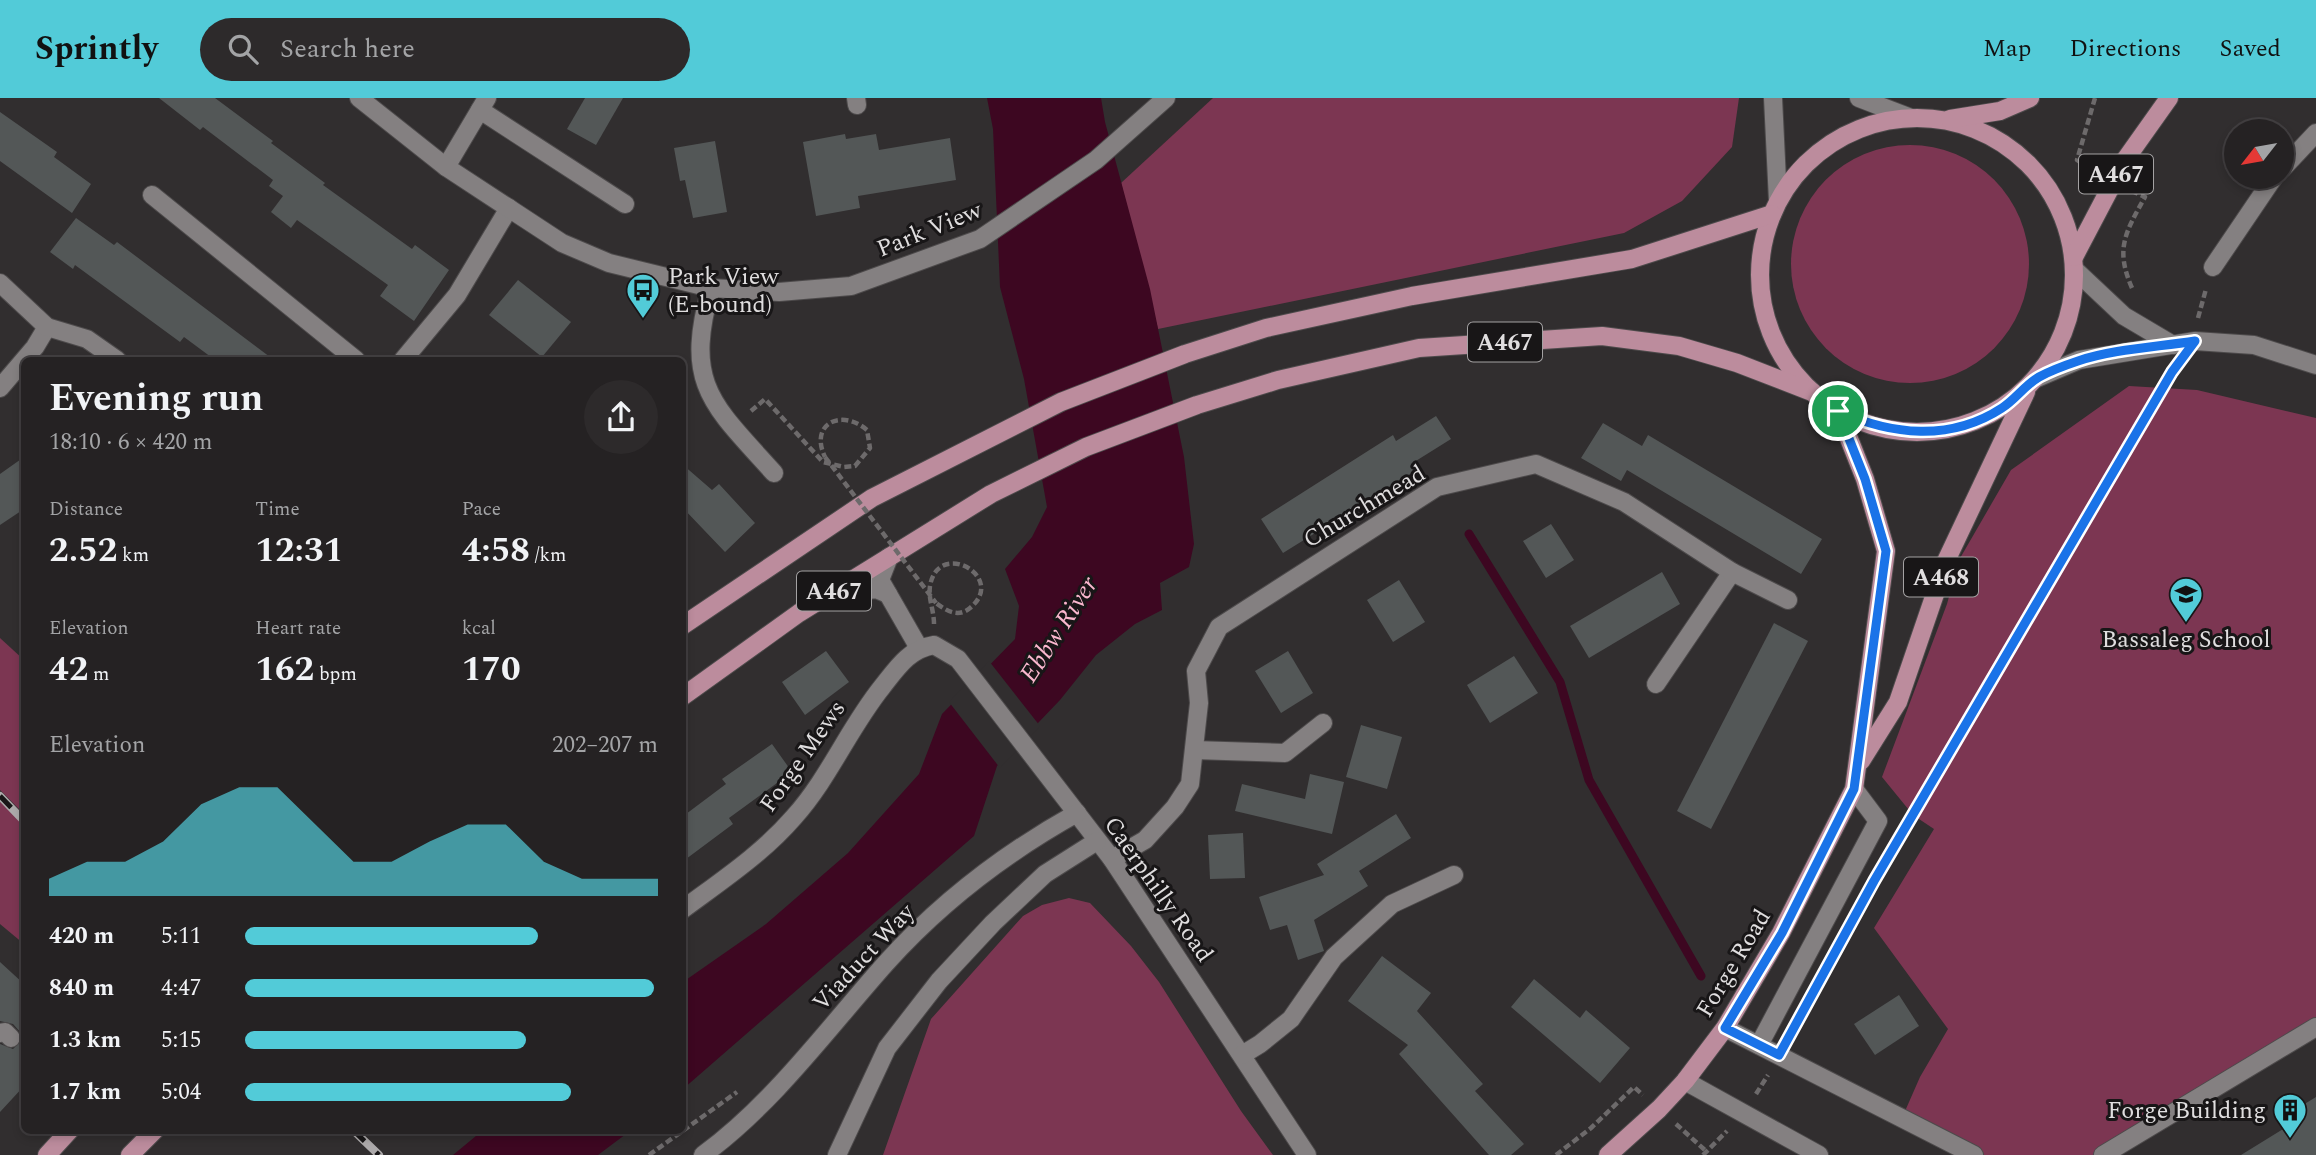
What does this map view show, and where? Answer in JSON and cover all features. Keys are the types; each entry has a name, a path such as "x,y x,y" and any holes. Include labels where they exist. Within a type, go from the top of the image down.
{"main road":[{"path":"1943,120 2000,111 2030,98"},
{"name":"A467","path":"2074,263 2118,171 2169,98"},
{"path":"1911,118 1943,120 1973,128 1999,141 2022,158 2041,179 2057,203 2068,229 2074,263 2073,298 2066,327 2054,354 2032,383 2001,409 1970,424 1937,432 1903,432 1869,425 1838,411 1812,392 1790,368 1774,340 1763,309 1760,277 1762,245 1775,208 1792,179 1810,159 1855,130 1881,122 1911,118"},
{"name":"A467","path":"686,623 872,498 1061,402 1185,354 1266,328 1399,299 1632,259 1775,208"},
{"name":"A467","path":"686,694 827,596 991,494 1086,447 1197,405 1278,380 1419,348 1602,336 1679,346 1737,363 1812,392"},
{"name":"Forge Road","path":"1857,767 1898,702 1947,559 2032,383"},
{"name":"Forge Road","path":"1608,1155 1659,1109 1685,1081 1725,1028 1782,933 1854,789 1886,551 1865,479 1838,411"},
{"path":"47,1155 66,1134"},
{"path":"130,1155 151,1134"}],"street":[{"name":"Park View","path":"359,98 446,167 562,243 609,263 711,288 779,292 851,286 980,239 1096,160 1166,98"},
{"path":"1773,98 1775,208"},
{"path":"1859,98 1911,118"},
{"path":"446,167 483,104 625,204"},
{"path":"2294,156 2316,133"},
{"path":"2213,267 2266,189"},
{"path":"152,195 352,357"},
{"path":"405,357 457,295 509,208"},
{"path":"2074,263 2123,316 2174,345"},
{"path":"0,283 47,327 87,339 113,357"},
{"path":"711,288 703,316 701,357 707,388 723,416 774,473"},
{"path":"26,357 47,327"},
{"path":"2032,383 2080,360 2195,341 2254,345 2316,365"},
{"path":"0,388 21,363"},
{"name":"Churchmead","path":"1112,859 1145,840 1175,807 1190,784 1199,703 1196,671 1219,627 1437,488 1536,464 1624,502 1732,572 1788,600"},
{"path":"889,557 880,580 919,648"},
{"path":"1656,684 1732,572"},
{"path":"827,596 876,589 888,594"},
{"name":"Caerphilly Road","path":"919,648 934,645 958,660 1077,813 1112,859 1307,1155"},
{"name":"Forge Mews","path":"686,907 754,856 795,816 863,710 903,661 919,648"},
{"path":"1194,750 1285,753 1322,723"},
{"path":"1759,1045 1878,821 1854,789"},
{"name":"Viaduct Way","path":"703,1155 731,1135 817,1044 888,961 943,908 1029,840 1077,813"},
{"path":"837,1155 887,1048 939,981 993,923 1045,874 1097,841"},
{"path":"1242,1055 1261,1044 1291,1019 1334,957 1392,904 1454,875"},
{"path":"2103,1155 2316,1027"},
{"path":"1725,1028 1974,1155"},
{"path":"1685,1081 1819,1155"}],"path":[{"path":"1894,848 2172,372 2195,341 2197,323 2213,267"},
{"path":"750,411 765,399 823,462 836,465 844,467 855,466 870,448 867,430 849,419 840,418 829,423 822,433 822,451 825,457 833,467 857,499 865,509 880,530 928,593 936,603 948,612 966,611 980,596 978,577 960,563 945,565 937,570 930,589 930,602 934,618"},
{"path":"1703,1155 1745,1113 1779,1055"}],"shaded area":[{"path":"1213,98 1739,98 1732,147 1682,201 1624,233 1158,329 1121,183"},
{"path":"1898,145 1922,145 1945,150 1966,159 1986,172 2002,188 2024,229 2029,264 2027,287 2020,310 2002,340 1986,356 1945,378 1922,383 1898,383 1875,378 1854,369 1834,356 1818,340 1796,299 1791,276 1791,252 1796,229 1805,208 1818,188 1834,172 1875,150"},
{"name":"Bassaleg School","path":"2129,386 2197,390 2316,418 2316,1027 2103,1155 1974,1155 1902,1118 1920,1077 1948,1029 1874,928 1934,829 1913,815 1882,777 1947,604 1959,560 2011,470"},
{"path":"0,638 21,657 21,811 0,790"},
{"path":"0,800 21,822 21,942 0,924"},
{"path":"1069,898 1090,903 1131,946 1159,982 1241,1111 1273,1155 883,1155 931,1019 1023,916 1042,905"}],"water":[{"name":"Ebbw River","path":"987,98 1101,98 1150,289 1184,457 1194,544 1189,567 1160,583 1162,610 1135,624 1096,655 1060,700 997,766 974,836 686,1086 686,980 766,924 848,853 919,774 942,714 1015,639 1019,606 1005,569 1032,537 1047,507 1024,379 1000,287 993,129"},
{"path":"478,1134 626,1134 598,1155 453,1155"}],"pier":[{"path":"989,661 1040,726 1000,768 949,702"}],"building":[{"path":"159,98 215,98 273,141 271,143 325,183 323,185 412,249 415,245 449,270 414,321 380,296 388,285 297,220 291,228 271,212 283,196 269,186 273,180 203,127 200,130"},
{"path":"585,98 623,98 596,145 567,129"},
{"path":"0,112 57,152 54,157 91,184 72,213 0,161"},
{"path":"845,134 846,139 876,134 879,150 950,138 956,180 858,196 860,208 816,216 803,142"},
{"path":"715,141 727,212 693,218 685,180 680,181 674,148"},
{"path":"76,218 114,245 117,242 270,357 211,357 184,337 180,342 75,265 73,269 50,252"},
{"path":"518,280 571,322 542,357 489,315"},
{"path":"1436,416 1451,439 1411,464 1415,471 1283,553 1261,519 1393,435 1396,441"},
{"path":"1603,423 1642,446 1648,435 1822,539 1801,574 1627,470 1621,481 1581,458"},
{"path":"21,459 21,511 0,525 0,474"},
{"path":"686,467 712,490 719,484 755,523 725,552 686,511"},
{"path":"1551,524 1574,560 1546,578 1523,541"},
{"path":"1662,572 1680,604 1589,658 1570,626"},
{"path":"1399,580 1425,622 1393,642 1367,600"},
{"path":"1774,623 1808,641 1711,829 1677,811"},
{"path":"826,651 849,682 805,715 782,682"},
{"path":"1288,651 1313,693 1281,713 1255,671"},
{"path":"1514,656 1538,693 1490,723 1467,685"},
{"path":"1361,725 1402,737 1387,789 1346,777"},
{"path":"772,744 792,772 729,818 733,824 686,859 686,814 726,784 722,779"},
{"path":"1310,774 1344,782 1332,834 1235,811 1242,784 1305,799"},
{"path":"1396,814 1411,838 1359,871 1368,886 1314,920 1324,951 1298,960 1287,925 1270,930 1259,897 1324,875 1317,864"},
{"path":"1243,833 1245,878 1210,879 1208,835"},
{"path":"1382,956 1431,993 1417,1011 1483,1084 1475,1091 1524,1144 1511,1155 1489,1155 1399,1054 1408,1045 1348,1001"},
{"path":"0,962 21,981 21,1033 13,1024 0,1021"},
{"path":"1534,979 1580,1018 1586,1010 1630,1048 1600,1083 1511,1007"},
{"path":"1899,995 1919,1026 1875,1055 1854,1024"},
{"path":"21,1041 21,1089 0,1112 0,1044 13,1049"},
{"name":"Forge Building","path":"2316,1097 2316,1155 2241,1155 2288,1126 2283,1117"}],"waterway":[{"path":"1469,534 1560,682 1589,780 1701,976"}],"railway":[{"path":"0,796 21,818"},
{"path":"357,1134 379,1155"}],"place":[{"name":"Park View (E-bound)","path":"643,320"},
{"name":"Bassaleg School","path":"2186,624"},
{"name":"Forge Building","path":"2290,1140"}],"route":[{"path":"2195,341 2172,372 1874,881 1779,1055 1725,1028 1782,933 1854,789 1886,551 1865,479 1838,411 1869,425 1903,432 1937,432 1970,424 2001,409 2037,378 2080,360 2195,341"}]}
